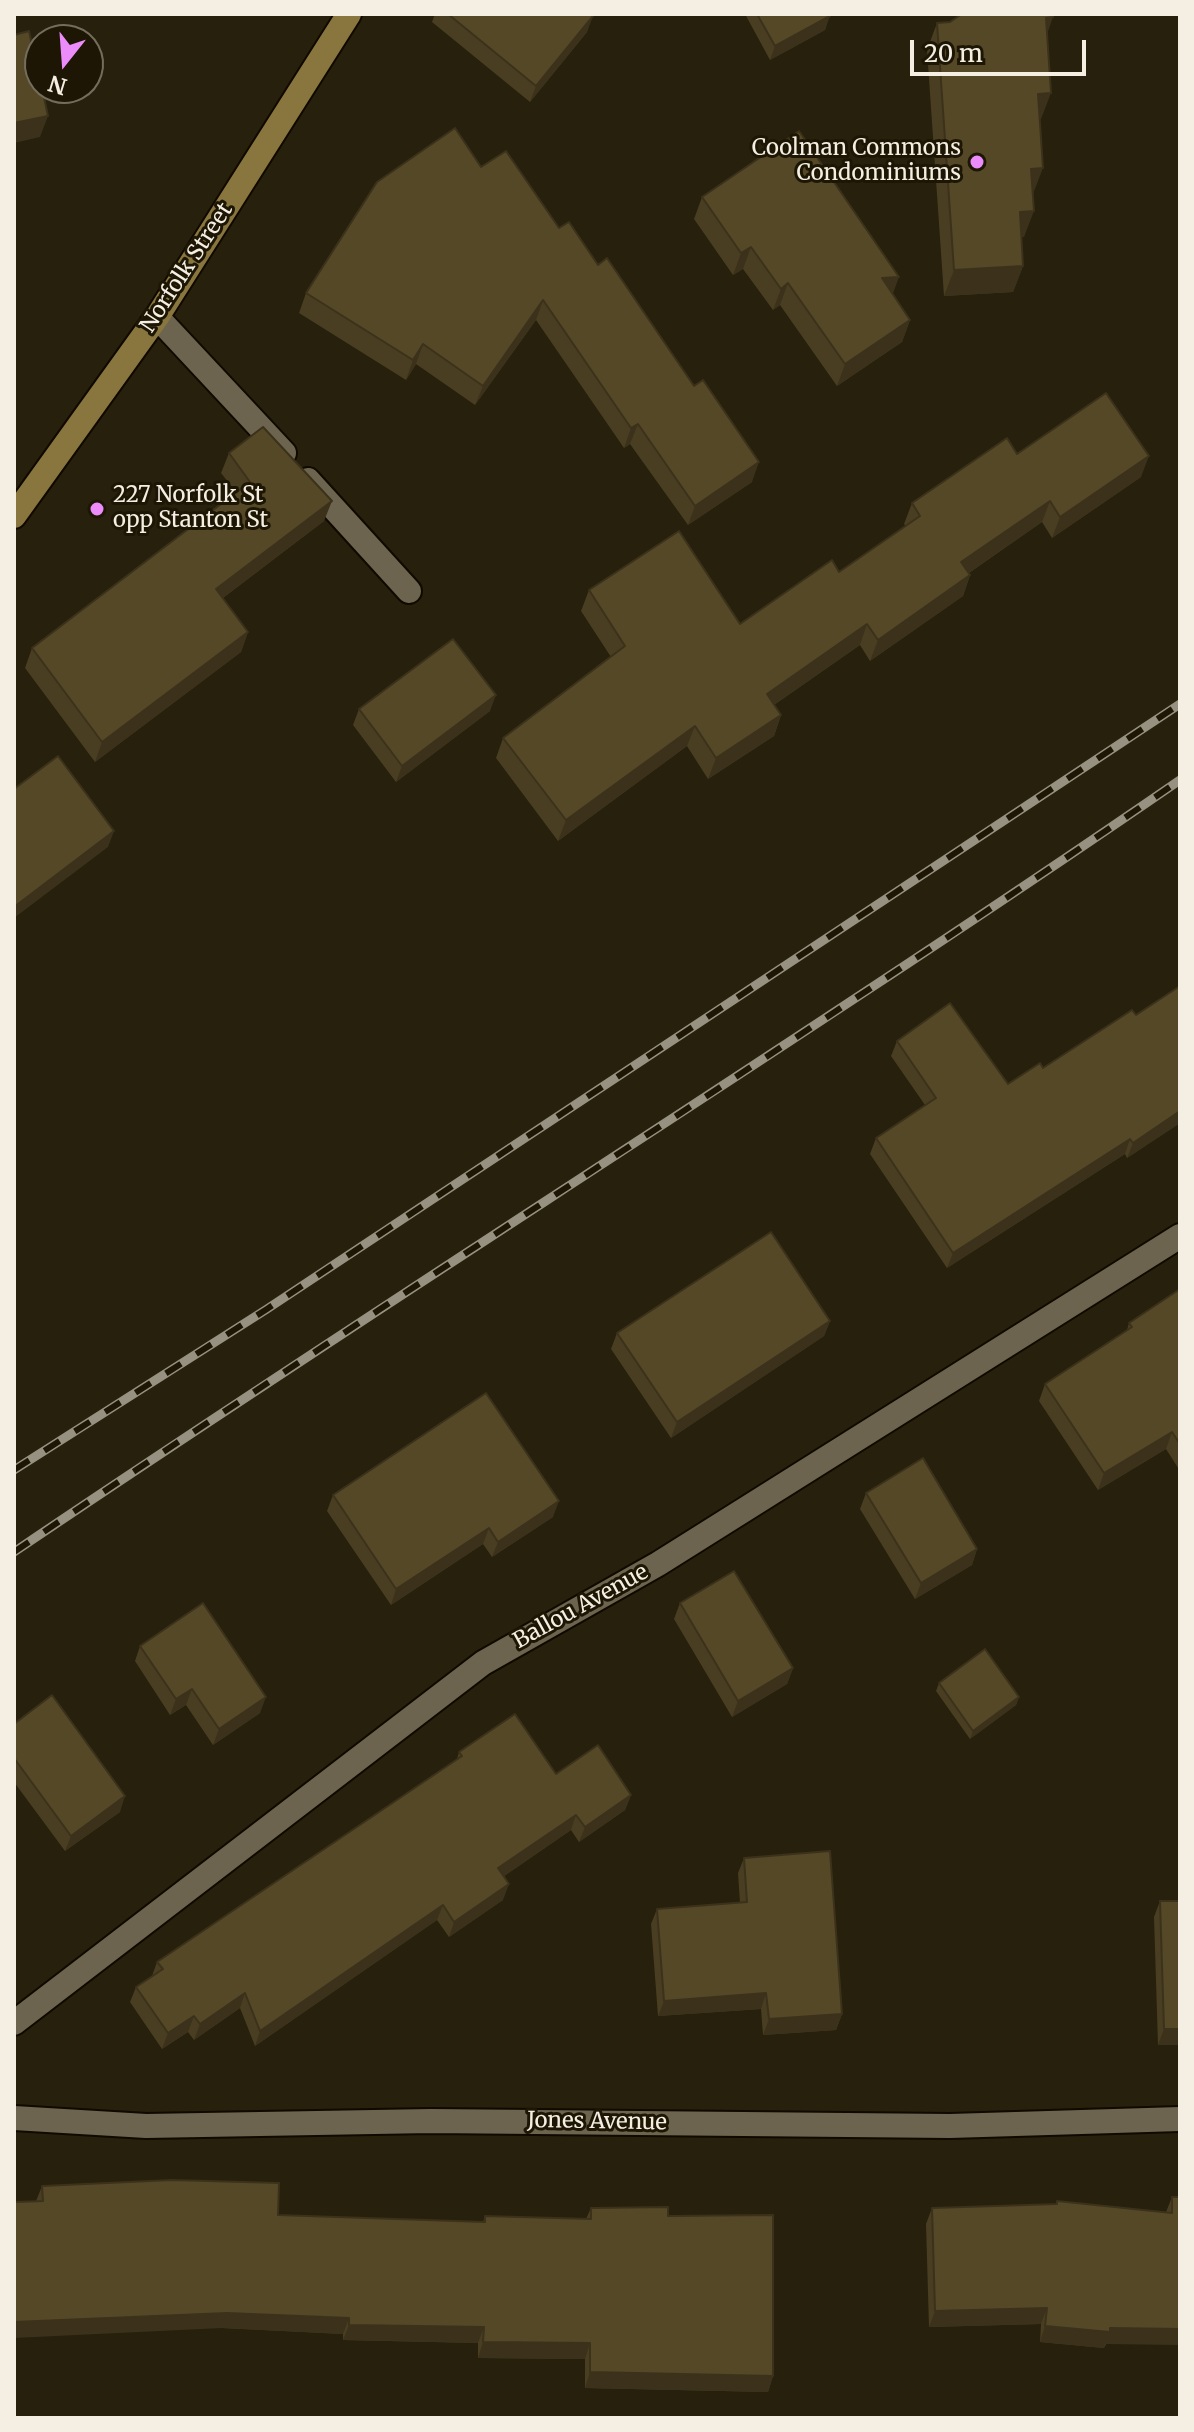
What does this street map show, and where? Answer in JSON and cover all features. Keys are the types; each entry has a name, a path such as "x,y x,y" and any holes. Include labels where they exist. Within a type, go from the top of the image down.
{"main road":[{"name":"Norfolk Street","path":"14,516 157,317 349,14"}],"street":[{"path":"157,317 409,591"},
{"name":"Ballou Avenue","path":"14,2023 483,1663 658,1564 1180,1236"},
{"name":"Jones Avenue","path":"14,2118 146,2126 431,2121 950,2126 1180,2119"}],"building":[{"path":"448,14 590,14 593,16 536,86"},
{"path":"757,14 829,14 830,16 775,46"},
{"name":"Coolman Commons Condominiums","path":"962,14 1053,14 1053,17 1046,18 1051,93 1038,94 1043,168 1031,169 1034,211 1020,212 1023,266 954,270 937,23 950,22"},
{"path":"24,32 24,104 45,104 48,116 14,123 14,35"},
{"path":"455,128 481,167 506,151 559,228 569,222 598,265 607,258 694,386 703,380 759,462 695,506 638,424 631,428 543,300 483,386 423,344 413,360 306,293 377,182"},
{"path":"799,131 899,277 882,278 910,320 845,364 788,283 781,289 751,247 741,253 702,197"},
{"path":"1106,393 1149,456 1060,517 1050,501 961,562 970,575 878,640 867,624 767,694 781,715 716,758 695,726 566,820 503,738 625,646 589,590 679,531 740,624 832,560 839,572 920,516 912,503 1007,438 1017,454"},
{"path":"263,427 332,501 216,589 248,632 102,742 32,648 250,482 229,453"},
{"path":"453,639 496,695 402,766 359,709"},
{"path":"58,756 114,831 14,907 14,789"},
{"path":"1180,986 1180,1111 1133,1143 1130,1139 953,1253 876,1138 936,1098 897,1041 950,1003 1008,1084 1040,1063 1043,1068 1132,1010 1136,1015"},
{"path":"771,1232 830,1321 677,1422 617,1333"},
{"path":"1180,1289 1180,1444 1172,1432 1104,1473 1045,1384 1132,1327 1129,1323"},
{"path":"486,1393 559,1501 498,1542 489,1528 396,1589 333,1495"},
{"path":"923,1458 977,1549 921,1583 866,1493"},
{"path":"734,1571 793,1668 738,1701 680,1603"},
{"path":"203,1603 266,1697 219,1729 192,1689 176,1699 140,1646"},
{"path":"985,1649 1019,1697 973,1731 939,1683"},
{"path":"52,1695 125,1796 71,1836 14,1758 14,1724"},
{"path":"515,1714 556,1774 598,1745 631,1795 585,1827 576,1815 498,1868 509,1884 454,1922 443,1905 260,2031 245,1993 200,2024 194,2016 168,2033 136,1987 163,1969 157,1962 462,1756 459,1752"},
{"path":"830,1851 842,2014 769,2019 766,1993 664,2001 657,1909 747,1902 744,1858"},
{"path":"1160,1901 1180,1901 1180,2029 1164,2029"},
{"path":"172,2180 279,2183 278,2215 485,2222 485,2216 591,2219 591,2208 668,2207 668,2216 773,2215 773,2376 590,2372 590,2343 483,2342 484,2327 349,2325 349,2318 227,2313 14,2322 14,2202 43,2201 42,2186"},
{"path":"1172,2197 1180,2197 1180,2329 1110,2328 1110,2332 1045,2326 1047,2308 935,2311 932,2208 1057,2204 1057,2201 1172,2213"}],"railway":[{"path":"14,1470 267,1309 1180,704"},
{"path":"14,1552 890,975 1180,780"}],"place":[{"name":"Coolman Commons Condominiums","path":"977,162"},
{"name":"227 Norfolk St opp Stanton St","path":"97,509"}]}
